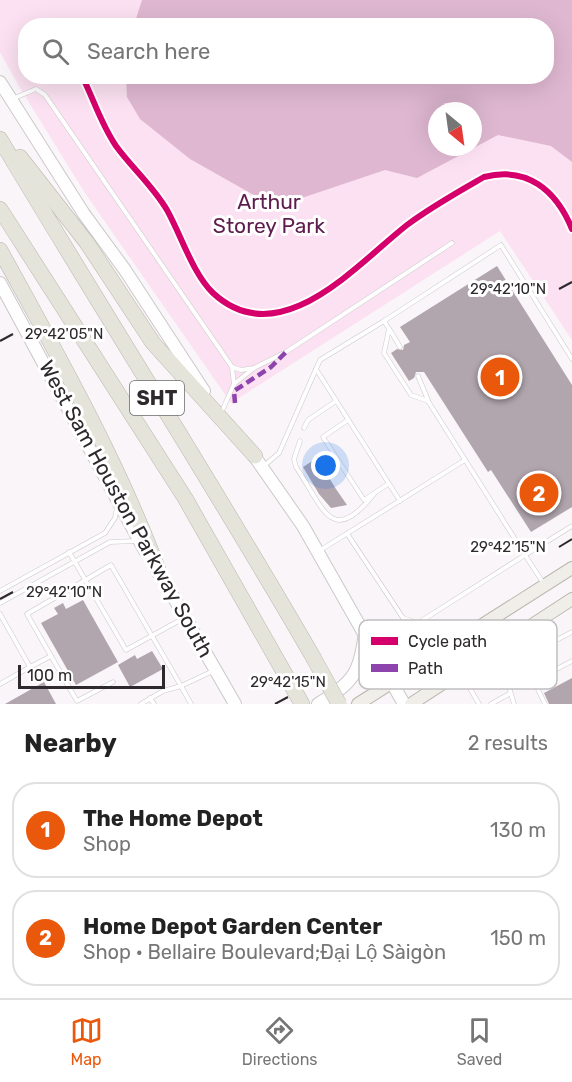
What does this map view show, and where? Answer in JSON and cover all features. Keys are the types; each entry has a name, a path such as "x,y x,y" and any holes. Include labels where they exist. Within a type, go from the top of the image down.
{"highway":[{"path":"0,131 87,243 153,343 259,462"},
{"name":"SHT","path":"0,139 117,335 264,572 339,704"},
{"name":"SHT","path":"0,209 185,498 299,698"},
{"path":"0,250 102,437 159,572"}],"main road":[{"path":"0,82 221,414 259,462 318,551 359,623"},
{"name":"West Sam Houston Parkway South","path":"0,283 118,497 139,542 186,617 232,703"},
{"path":"490,620 572,568"},
{"path":"540,620 572,599"},
{"path":"318,704 341,690 355,677 359,668"},
{"path":"358,704 381,689"},
{"path":"396,689 404,704"},
{"path":"411,704 434,689"},
{"path":"429,704 436,689"}],"lane":[{"path":"10,100 36,89 45,94 232,367 234,384"},
{"path":"221,414 234,384 255,368 286,352 452,243"},
{"path":"259,462 279,453 320,360 501,245 572,359"},
{"path":"384,321 400,347"},
{"path":"389,329 384,353 411,395 428,401"},
{"path":"232,367 241,370 255,368"},
{"path":"316,369 400,501"},
{"path":"418,376 428,401 545,585"},
{"path":"304,428 308,420 336,401"},
{"path":"348,420 323,437 364,500 388,484"},
{"path":"300,441 294,459 296,467 328,516 335,521 349,520 362,510 374,494"},
{"path":"318,551 348,535 465,460"},
{"path":"0,591 105,533 111,526 118,497"},
{"path":"423,620 572,526"},
{"path":"348,535 403,618 409,620"},
{"path":"0,603 110,542 139,542"},
{"path":"69,552 126,650 186,617"},
{"path":"113,682 77,701 27,614 111,565 191,704"},
{"path":"0,616 30,667"},
{"path":"557,640 572,632"},
{"path":"0,684 51,656"},
{"path":"557,669 572,661"},
{"path":"141,704 163,691 181,686 215,669"},
{"path":"470,689 479,704"},
{"path":"508,689 514,704"},
{"path":"538,689 545,704"},
{"path":"491,704 509,694"},
{"path":"146,704 150,698"},
{"path":"150,698 154,704"}],"green space":[{"name":"Arthur Storey Park","path":"0,0 572,0 572,340 500,231 231,403 85,193 20,88 0,52"}],"shaded area":[{"path":"142,0 572,0 572,162 551,146 498,135 482,143 482,102 428,102 428,156 458,156 417,178 385,170 275,207 190,159 140,119 127,97 126,84 554,84 554,18 136,18"}],"building":[{"path":"497,266 572,385 572,507 531,532 491,470 488,472 424,372 416,372 414,378 409,381 391,353 397,349 403,350 404,345 410,342 400,327"},
{"path":"317,458 347,505 331,508 319,494 303,467"},
{"path":"83,600 118,662 76,685 41,623 58,614 54,608 63,603 66,609"},
{"path":"152,651 163,669 130,687 118,665 135,655 137,659"},
{"path":"572,678 572,704 549,704 544,693 557,689 557,686"},
{"path":"44,682 56,704 5,704"}],"marked path":[{"path":"235,403 234,391 271,367 286,352"}],"cycle path":[{"path":"86,84 116,146 167,210 199,276 213,293 239,309 265,314 291,309 316,297 341,280 416,218 484,177 499,174 514,175 538,184 558,203 572,229"}],"place":[{"name":"The Home Depot","path":"500,377"},
{"name":"Home Depot Garden Center","path":"539,493"}]}
